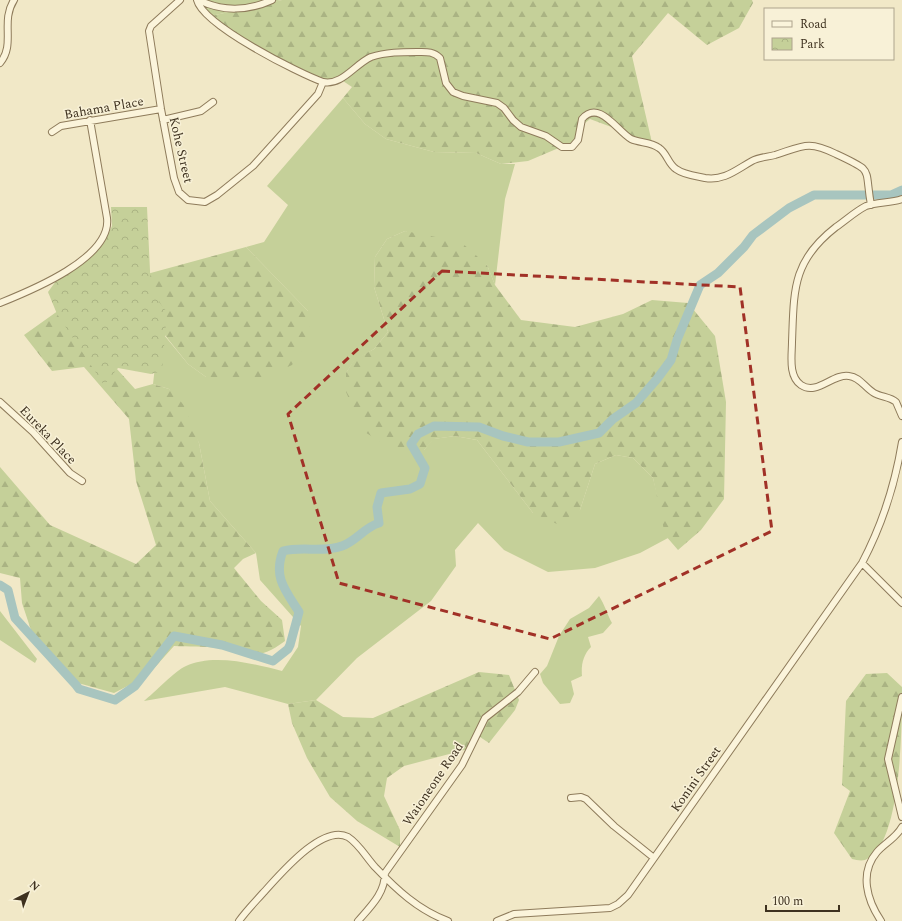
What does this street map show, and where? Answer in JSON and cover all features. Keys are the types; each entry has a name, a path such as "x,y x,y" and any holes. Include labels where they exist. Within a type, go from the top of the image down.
{"street":[{"path":"0,63 6,55 7,49 6,15 14,0"},
{"name":"Kohe Street","path":"180,0 151,26 150,31 161,109 174,178 179,192 188,200 205,202 217,195 253,166 318,94 323,82"},
{"path":"272,0 241,9 219,7 198,0 198,5 211,17 247,44 323,82 335,82 358,65 376,56 400,52 430,52 440,58 446,83 453,92 463,96 497,103 504,108 521,127 546,136 562,147 572,147 577,143 582,119 591,113 599,113 605,116 630,138 658,147 664,152 671,165 677,170 705,178 727,176 758,159 772,156 798,146 815,146 858,164 866,171 869,179 871,205"},
{"path":"211,17 212,10 219,7"},
{"path":"163,120 201,111 212,102"},
{"name":"Bahama Place","path":"52,132 61,126 161,109"},
{"path":"0,303 53,280 93,251 104,236 108,225 90,120"},
{"path":"902,199 871,205 861,209 820,240 799,270 794,299 792,366 797,381 802,386 810,388 817,387 843,376 854,377 874,392 896,402 902,416"},
{"name":"Eureka Place","path":"0,402 34,432 70,473 82,481"},
{"name":"Konini Street","path":"497,921 514,914 610,908 618,904 628,894 862,564 880,527 894,479 902,442"},
{"path":"862,564 902,603"},
{"name":"Waioneone Road","path":"358,921 379,896 385,884 385,873 462,765 484,718 518,692 535,672"},
{"path":"902,696 888,759 902,817"},
{"path":"571,798 582,796 614,826 654,858"},
{"path":"881,921 872,908 866,884 870,864 878,851 898,833 902,827"},
{"path":"239,921 294,859 305,851 331,837 341,835 350,838 385,878 410,900 443,920"}],"highlighted area":[{"path":"442,271 740,287 772,531 550,639 339,583 288,414"}],"green space":[{"path":"196,0 282,0 211,16"},
{"path":"282,0 752,0 753,3 739,28 707,45 668,13 632,56 653,147 614,128 590,119 585,123 577,137 566,150 561,147 528,161 501,164 476,153 434,152 386,139 365,124 343,98 352,87 340,79 325,82 249,45 211,16"},
{"path":"343,98 365,124 386,139 434,152 476,153 501,164 515,164 505,199 495,285 487,265 405,231 387,239 375,257 374,287 388,332 374,349 354,361 346,373 424,450 433,439 455,436 477,440 533,513 580,510 595,464 616,455 633,458 653,478 668,538 640,553 595,568 548,572 504,550 478,523 455,550 456,566 431,601 357,658 316,700 288,704 225,687 144,701 182,668 197,662 209,660 234,661 282,671 298,647 301,626 260,580 256,553 210,501 199,443 169,389 153,384 158,341 164,335 188,364 206,377 308,311 246,247 264,242 288,205 267,186"},
{"path":"111,207 147,207 151,292 167,312 162,371 151,374 118,368 104,385 57,314 48,292 56,281 104,243 112,226"},
{"path":"405,231 461,242 487,265 495,285 521,320 575,327 623,314 652,300 688,303 715,336 726,402 724,499 701,530 678,550 665,535 653,478 633,458 616,455 595,464 580,510 557,524 533,513 477,440 455,436 434,439 424,450 401,454 363,431 346,392 346,373 354,360 374,349 388,332 374,287 375,257 387,239"},
{"path":"246,247 308,311 310,338 292,365 266,377 226,381 206,377 188,364 156,324 147,274"},
{"path":"62,308 135,389 153,384 169,389 184,405 199,443 210,501 256,553 243,559 234,568 261,601 282,620 285,641 275,648 259,654 252,654 213,647 174,646 147,676 114,693 78,683 35,642 22,603 20,578 0,573 0,467 50,525 136,564 156,545 136,481 129,419 84,367 52,371 24,335"},
{"path":"599,596 612,623 603,633 588,637 591,647 583,660 582,676 571,681 574,694 570,703 560,704 543,683 540,674 547,666 559,636 570,619 589,608"},
{"path":"0,611 37,659 35,663 0,640"},
{"path":"479,672 509,675 519,700 515,710 489,743 480,737 472,748 404,766 387,778 384,796 400,830 400,847 357,821 330,797 307,758 292,723 288,704 316,700 343,717 373,718"},
{"path":"887,673 902,687 900,755 893,809 886,833 877,850 865,860 857,860 852,859 834,833 850,791 842,785 846,701 866,674"}],"waterway":[{"path":"873,195 891,195 902,190"},
{"path":"0,585 8,590 15,618 79,689 115,700 135,686 174,636 222,645 273,661 288,649 299,612 285,590 280,576 279,568 283,551 298,549 328,549 342,546 379,523 377,507 381,493 410,489 420,484 425,468 411,444 418,434 434,426 479,427 503,436 528,442 559,442 599,433 613,419 636,403 657,379 671,360 677,340 700,285 718,273 744,247 753,235 789,208 814,195 866,195"}]}
